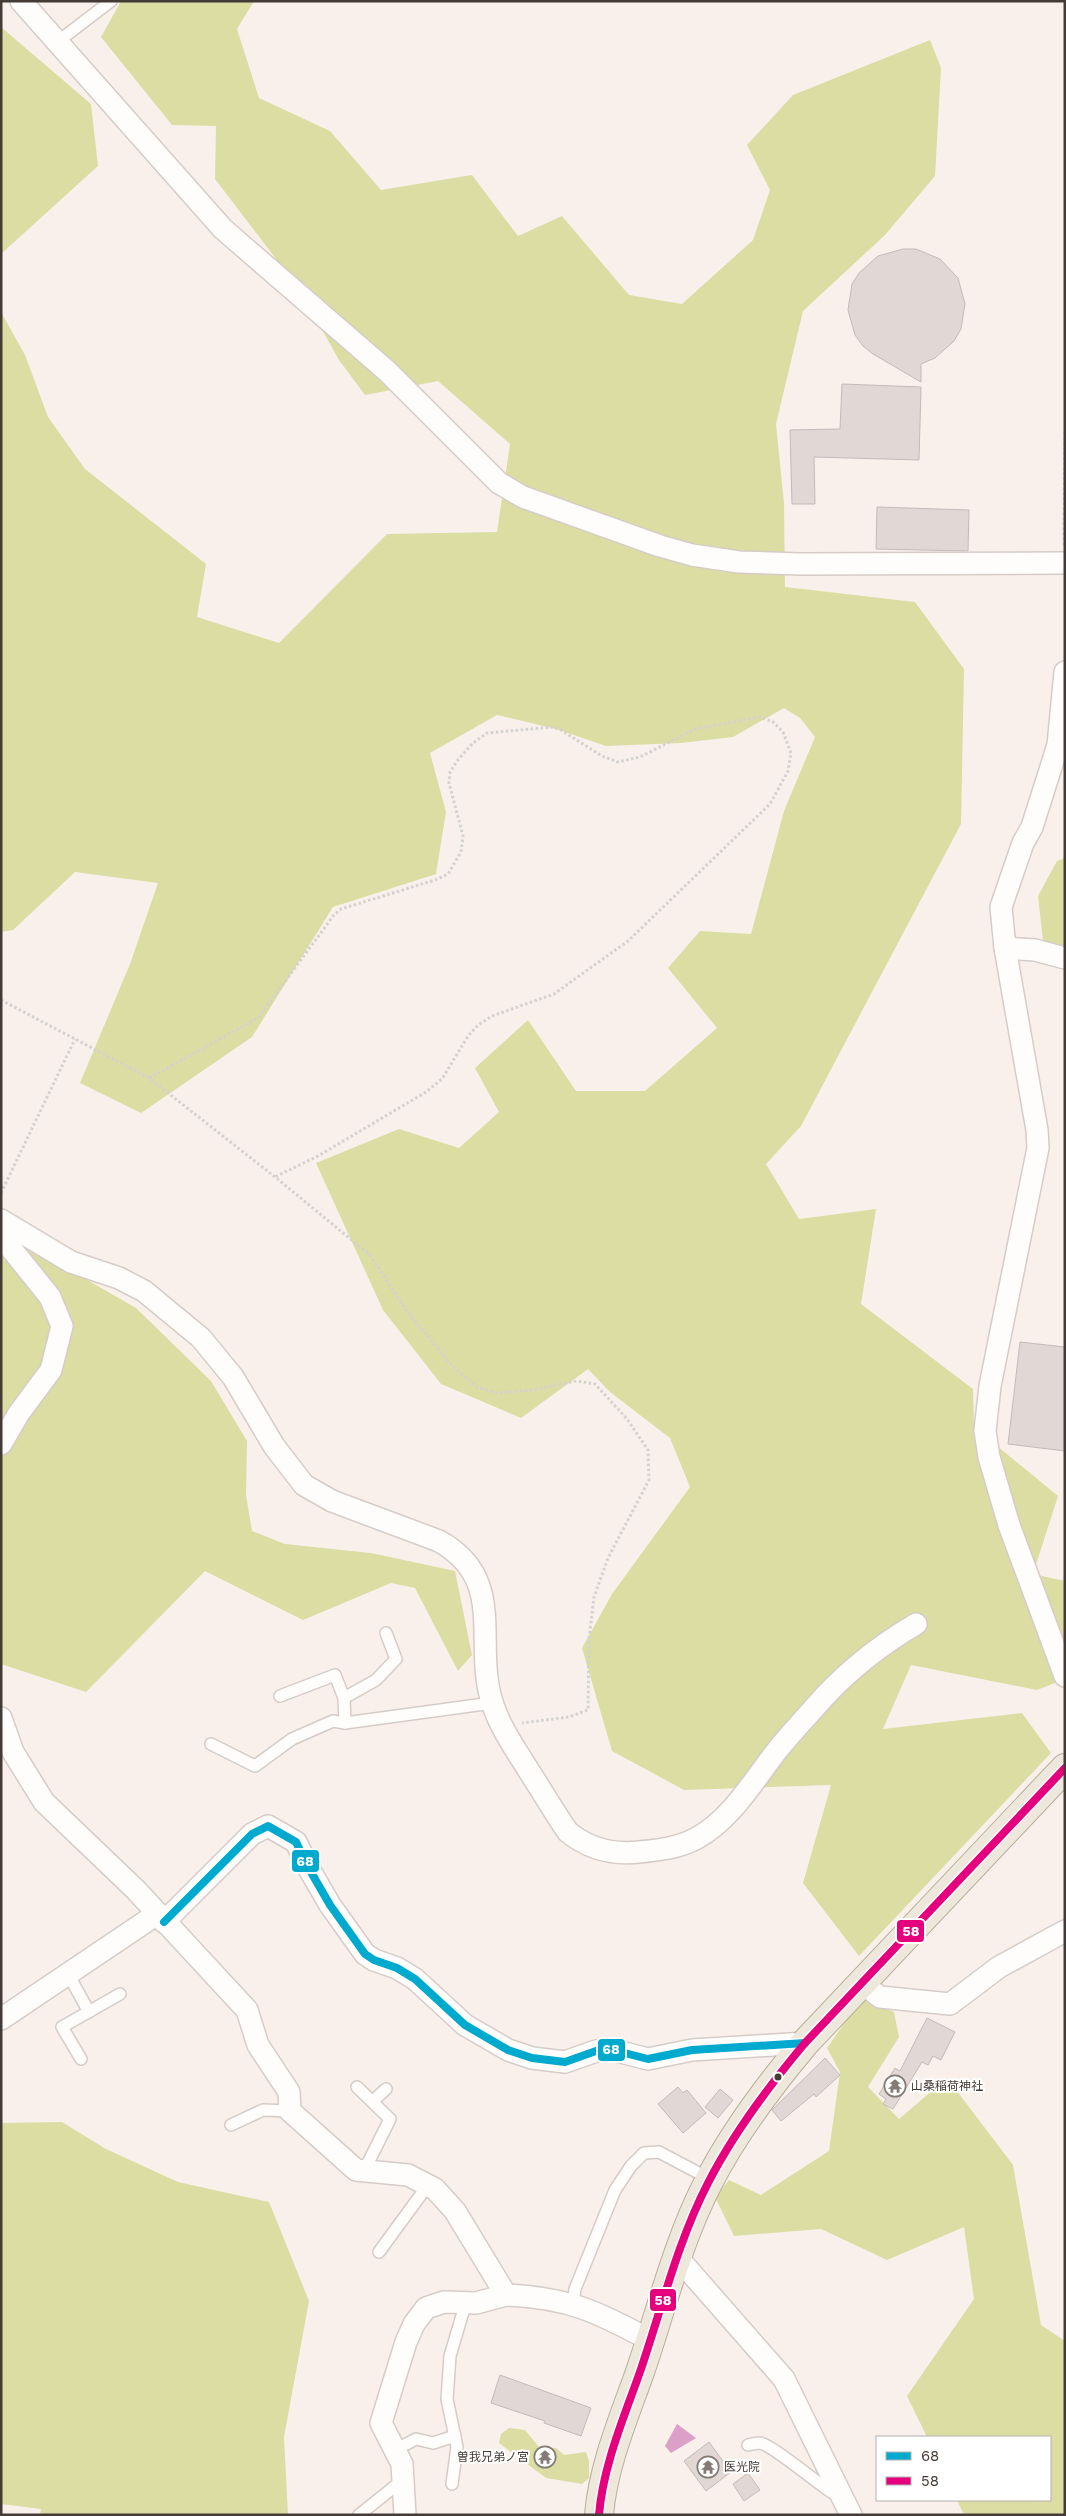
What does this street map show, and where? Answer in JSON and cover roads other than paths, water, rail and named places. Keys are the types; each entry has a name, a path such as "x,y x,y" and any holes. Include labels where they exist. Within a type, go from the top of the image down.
{"main road":[{"path":"599,2515 619,2432 678,2258 710,2179 739,2130 770,2084 805,2043 863,1984 1065,1768"}],"street":[{"path":"21,1 56,43 223,229 386,371 499,483 523,497 660,546 739,562 800,564 1065,564"},
{"path":"1065,672 1061,745 1032,827 1022,843 1001,907 1005,948 1037,1130 1038,1148 990,1386 985,1431 988,1457 1009,1525 1065,1676"},
{"path":"1005,948 1035,950 1065,958"},
{"path":"1,1220 71,1262 119,1278 144,1291 194,1333 233,1377 287,1467 304,1485 324,1497 440,1541 455,1550 468,1563 479,1581 492,1703 501,1726 561,1822 580,1842 596,1850 634,1853 681,1846 699,1837 739,1800 780,1746 826,1696 884,1643 916,1624"},
{"path":"1,1236 50,1297 62,1326 51,1370 1,1444"},
{"path":"1,1718 12,1752 44,1802 136,1890 247,2010 258,2046 289,2092 290,2111 356,2170 408,2175 436,2189 455,2211 506,2295"},
{"path":"1,2019 68,1974 160,1918 252,1834 268,1826 296,1842 330,1905 365,1954 415,1979 465,2025 508,2050 532,2058 565,2062 596,2051 609,2049 648,2059 692,2050 805,2043"},
{"path":"863,1984 880,1997 950,2004 999,1967 1065,1931"},
{"path":"678,2258 784,2379 846,2507"},
{"path":"405,2515 402,2464 381,2423 414,2324 426,2308 444,2302 490,2301 506,2295 538,2297 573,2303 605,2316 650,2340"}],"lane":[{"path":"56,43 111,1"},
{"path":"344,1698 376,1680 396,1659 386,1633"},
{"path":"280,1696 335,1675 344,1698 345,1723"},
{"path":"211,1744 255,1766 292,1739 333,1721 345,1723 492,1703"},
{"path":"68,1974 89,2012"},
{"path":"81,2059 62,2028 120,1994"},
{"path":"358,2087 390,2119 364,2171"},
{"path":"372,2101 386,2089"},
{"path":"231,2125 263,2110 290,2111"},
{"path":"573,2303 575,2289 615,2190 631,2166 644,2153 659,2152 710,2179"},
{"path":"380,2252 428,2185"},
{"path":"452,2484 457,2448 447,2399 450,2356 466,2302"},
{"path":"395,2450 416,2439 433,2443 454,2436"},
{"path":"748,2445 761,2443 775,2450 846,2507"},
{"path":"359,2515 404,2479"}],"place":[{"name":"山桑稲荷神社","path":"895,2086"},
{"name":"曽我兄弟ノ宮","path":"545,2457"},
{"name":"医光院","path":"708,2467"}]}
